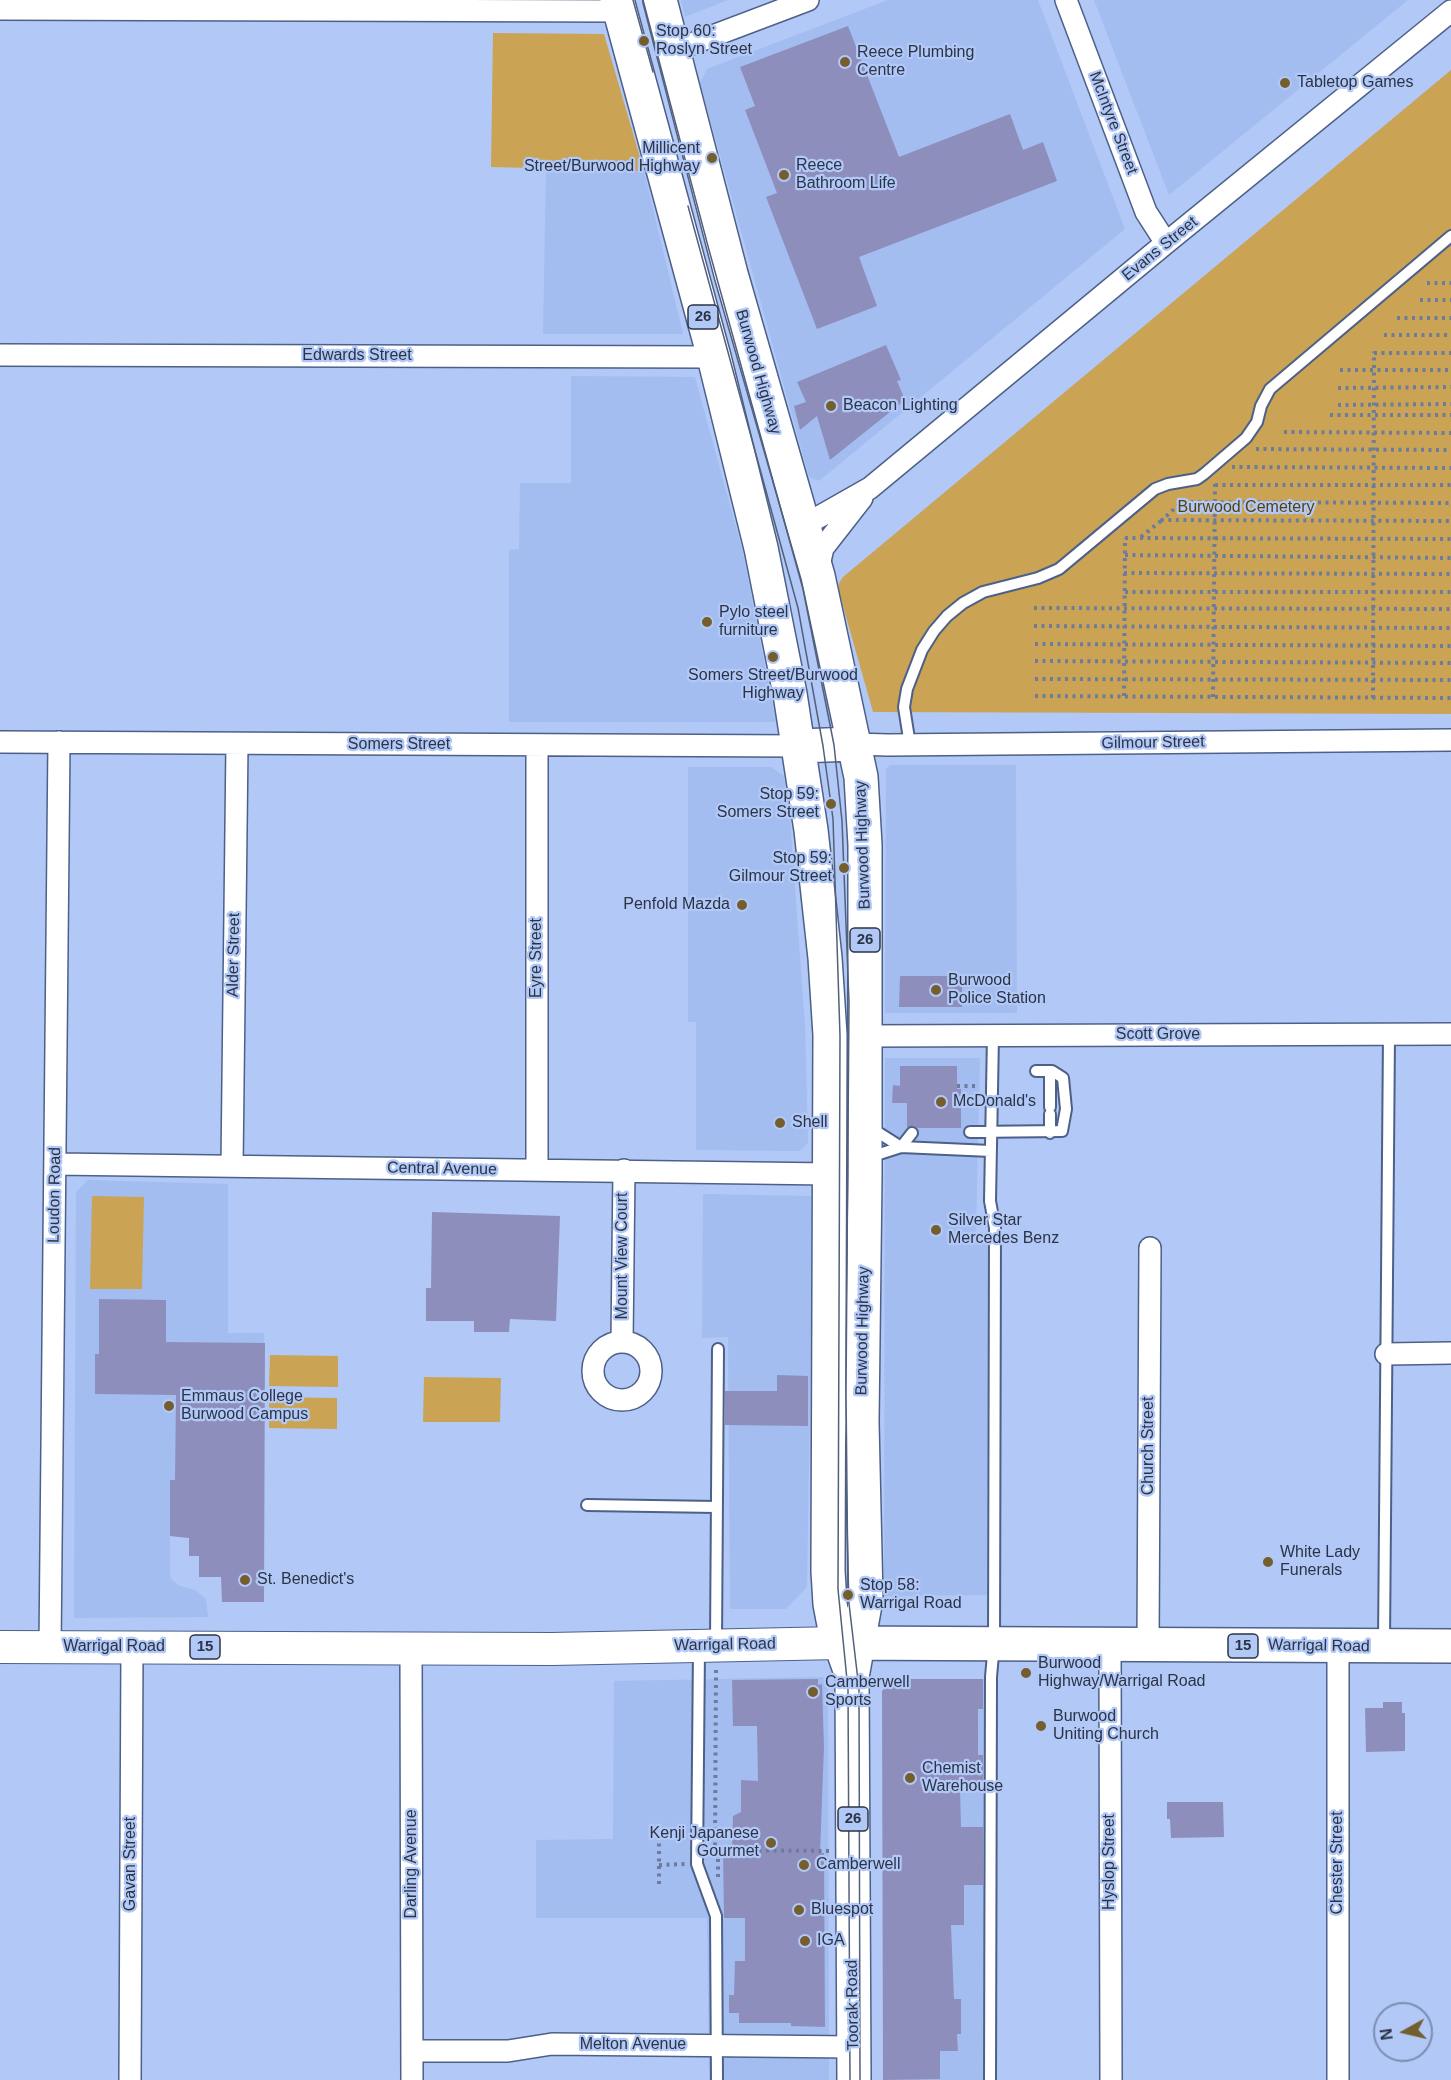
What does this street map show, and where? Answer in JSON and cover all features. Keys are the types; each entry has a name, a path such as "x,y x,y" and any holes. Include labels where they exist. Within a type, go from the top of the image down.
{"highway":[{"name":"Burwood Highway","path":"619,6 714,357 761,548 798,746 819,890 830,1035 828,1571 830,1604 848,1643 863,1622 866,1599 862,1422 865,845 861,777 818,576 753,357 660,0"},
{"path":"714,357 753,357"},
{"path":"777,624 778,591 784,556 790,541 803,526"},
{"path":"798,746 854,744"},
{"path":"830,1035 865,1035"},
{"path":"830,1174 865,1167"},
{"name":"Warrigal Road","path":"848,1643 1451,1647"},
{"name":"Toorak Road","path":"848,1643 852,1677 854,2080"}],"main road":[{"name":"Warrigal Road","path":"0,1647 563,1649 848,1643"}],"street":[{"path":"673,51 808,0"},
{"name":"McIntyre Street","path":"1066,0 1146,212 1166,243"},
{"path":"0,9 619,6"},
{"name":"Evans Street","path":"818,576 818,564 824,549 837,528 870,489 1166,243 1451,11"},
{"name":"Edwards Street","path":"0,355 714,357"},
{"name":"Evans Street","path":"803,526 870,489"},
{"name":"Gilmour Street","path":"854,744 1451,740"},
{"name":"Somers Street","path":"0,742 798,746"},
{"name":"Loudon Road","path":"50,1647 59,742"},
{"name":"Alder Street","path":"232,1166 237,744"},
{"name":"Eyre Street","path":"537,745 537,1170"},
{"name":"Scott Grove","path":"865,1035 1451,1034"},
{"name":"Central Avenue","path":"55,1164 830,1174"},
{"name":"Mount View Court","path":"622,1342 624,1170"},
{"name":"Church Street","path":"1148,1644 1150,1248"},
{"path":"1386,1354 1451,1353"},
{"name":"Hyslop Street","path":"1110,1643 1111,2080"},
{"name":"Gavan Street","path":"130,2080 132,1647"},
{"name":"Darling Avenue","path":"411,1647 412,2080"},
{"name":"Chester Street","path":"1338,1647 1338,2080"},
{"name":"Melton Avenue","path":"413,2051 508,2051 552,2044 854,2047"}],"lane":[{"path":"910,745 904,714 907,688 922,650 934,630 947,616 963,603 983,592 1038,578 1059,568 1155,489 1168,484 1197,479 1234,449 1252,430 1270,389 1451,236"},
{"path":"1384,1647 1389,1034"},
{"path":"990,2080 991,1677 994,1643 995,1228 990,1201 993,1035"},
{"path":"970,1132 1062,1131 1066,1109 1063,1078 1050,1071 1036,1071"},
{"path":"1050,1071 1050,1132"},
{"path":"865,1124 901,1147 991,1151"},
{"path":"865,1167 901,1147 912,1133"},
{"path":"717,2080 716,1916 697,1864 717,1507 718,1349"},
{"path":"587,1505 717,1507"}],"path":[{"path":"1427,283 1451,283"},
{"path":"1420,300 1451,300"},
{"path":"1397,318 1451,318"},
{"path":"1384,335 1451,335"},
{"path":"1373,698 1374,353 1451,353"},
{"path":"1340,370 1451,370"},
{"path":"1338,388 1451,387"},
{"path":"1338,405 1451,404"},
{"path":"1330,416 1451,416"},
{"path":"1284,432 1451,433"},
{"path":"1234,449 1451,450"},
{"path":"1214,697 1215,465 1225,467 1451,468"},
{"path":"1215,485 1451,485"},
{"path":"1140,538 1184,500 1451,503"},
{"path":"1162,520 1451,521"},
{"path":"1124,696 1125,538 1451,539"},
{"path":"1125,555 1451,558"},
{"path":"1124,573 1451,574"},
{"path":"1125,592 1451,592"},
{"path":"1034,608 1451,609"},
{"path":"1034,626 1451,628"},
{"path":"1035,644 1451,646"},
{"path":"1035,661 1451,663"},
{"path":"1035,679 1451,680"},
{"path":"1035,696 1451,698"},
{"path":"957,1086 982,1086"},
{"path":"708,1645 718,1879"},
{"path":"658,1836 659,1887"},
{"path":"718,1850 852,1851"}],"shaded area":[{"path":"681,0 728,0 685,17"},
{"path":"888,0 1038,0 1125,229 819,481 809,477 700,83 707,69"},
{"path":"1094,0 1408,0 1169,195"},
{"path":"546,170 644,171 683,334 543,334"},
{"path":"571,376 695,377 743,553 776,722 509,722 509,550 519,549 520,483 571,483"},
{"path":"890,765 1016,765 1017,1013 885,1013 886,769"},
{"path":"688,767 771,767 784,776 790,818 805,1026 808,1143 800,1151 696,1150 696,1022 688,1022"},
{"path":"885,1058 980,1058 976,1232 988,1234 987,1595 884,1596"},
{"name":"Emmaus College Burwood Campus","path":"88,1180 228,1184 228,1333 264,1333 264,1469 189,1538 170,1536 172,1580 180,1586 195,1590 206,1599 208,1617 74,1618 76,1192"},
{"path":"703,1194 813,1196 807,1587 786,1609 730,1609 728,1337 702,1338"},
{"path":"823,1677 828,1683 829,2080 709,2080 707,1918 536,1918 536,1840 613,1839 614,1681"},
{"path":"895,1679 987,1679 987,2080 886,2080 886,1687"}],"green space":[{"path":"493,33 604,34 644,171 491,167"},
{"name":"Burwood Cemetery","path":"1451,70 1451,714 873,712 839,592 839,583 843,577"},
{"path":"92,1196 144,1197 142,1289 90,1289"},
{"path":"270,1355 338,1356 338,1387 269,1386"},
{"path":"424,1377 501,1378 500,1422 423,1422"},
{"path":"269,1397 337,1398 337,1429 269,1428"}],"building":[{"path":"848,26 899,157 1010,114 1023,150 1043,142 1057,181 859,257 877,306 817,329 766,197 777,193 745,110 755,106 740,67"},
{"path":"886,345 901,380 897,381 905,400 830,460 817,416 800,430 794,406 806,402 797,382"},
{"path":"900,976 962,976 962,1007 899,1007"},
{"path":"900,1066 957,1066 957,1089 961,1089 961,1128 912,1126 907,1128 907,1103 892,1103 893,1085 900,1086"},
{"path":"432,1212 560,1216 556,1321 510,1319 509,1332 474,1332 474,1321 426,1321 426,1288 431,1288"},
{"path":"99,1299 166,1300 166,1342 265,1343 264,1602 222,1602 221,1577 199,1577 199,1556 189,1556 189,1538 170,1536 170,1480 175,1480 176,1395 95,1394 95,1354 99,1354"},
{"path":"777,1375 808,1376 808,1426 725,1425 725,1391 777,1391"},
{"path":"818,1679 818,1685 822,1684 824,1747 820,1853 824,1853 825,2027 791,2026 791,2023 739,2023 739,2013 729,2013 729,1995 734,1995 735,1961 745,1961 745,1918 724,1918 723,1853 732,1853 733,1816 741,1812 741,1780 758,1781 757,1726 733,1726 732,1680"},
{"path":"893,1679 983,1679 983,1709 978,1709 978,1755 983,1755 983,1789 960,1789 961,1827 983,1827 983,1885 964,1885 964,1925 951,1925 954,1999 961,1999 961,2034 957,2034 958,2051 940,2051 940,2079 883,2080 882,1691"},
{"path":"1383,1702 1402,1702 1402,1713 1405,1713 1405,1751 1366,1752 1365,1708 1383,1708"},
{"path":"1167,1802 1223,1802 1224,1837 1171,1838 1170,1819 1167,1819"}],"tram line":[{"path":"633,0 653,72"},
{"path":"643,0 709,250 803,589 834,745 842,821 849,1002 846,1391 848,1595 859,1689 860,2080"},
{"path":"688,206 798,608 823,746 833,819 840,1036 838,1589 848,1690 850,2080"}],"place":[{"name":"Stop 60: Roslyn Street","path":"644,41"},
{"name":"Reece Plumbing Centre","path":"845,62"},
{"name":"Tabletop Games","path":"1285,83"},
{"name":"Millicent Street/Burwood Highway","path":"712,158"},
{"name":"Reece Bathroom Life","path":"784,175"},
{"name":"Beacon Lighting","path":"831,406"},
{"name":"Pylo steel furniture","path":"707,622"},
{"name":"Somers Street/Burwood Highway","path":"773,657"},
{"name":"Stop 59: Somers Street","path":"831,804"},
{"name":"Stop 59: Gilmour Street","path":"844,868"},
{"name":"Penfold Mazda","path":"742,905"},
{"name":"Burwood Police Station","path":"936,990"},
{"name":"McDonald's","path":"941,1102"},
{"name":"Shell","path":"780,1123"},
{"name":"Silver Star Mercedes Benz","path":"936,1230"},
{"name":"Emmaus College Burwood Campus","path":"169,1406"},
{"name":"White Lady Funerals","path":"1268,1562"},
{"name":"St. Benedict's","path":"245,1580"},
{"name":"Stop 58: Warrigal Road","path":"848,1595"},
{"name":"Burwood Highway/Warrigal Road","path":"1026,1673"},
{"name":"Camberwell Sports","path":"813,1692"},
{"name":"Burwood Uniting Church","path":"1041,1726"},
{"name":"Chemist Warehouse","path":"910,1778"},
{"name":"Kenji Japanese Gourmet","path":"771,1843"},
{"name":"Camberwell","path":"804,1865"},
{"name":"Bluespot","path":"799,1910"},
{"name":"IGA","path":"805,1941"}]}
